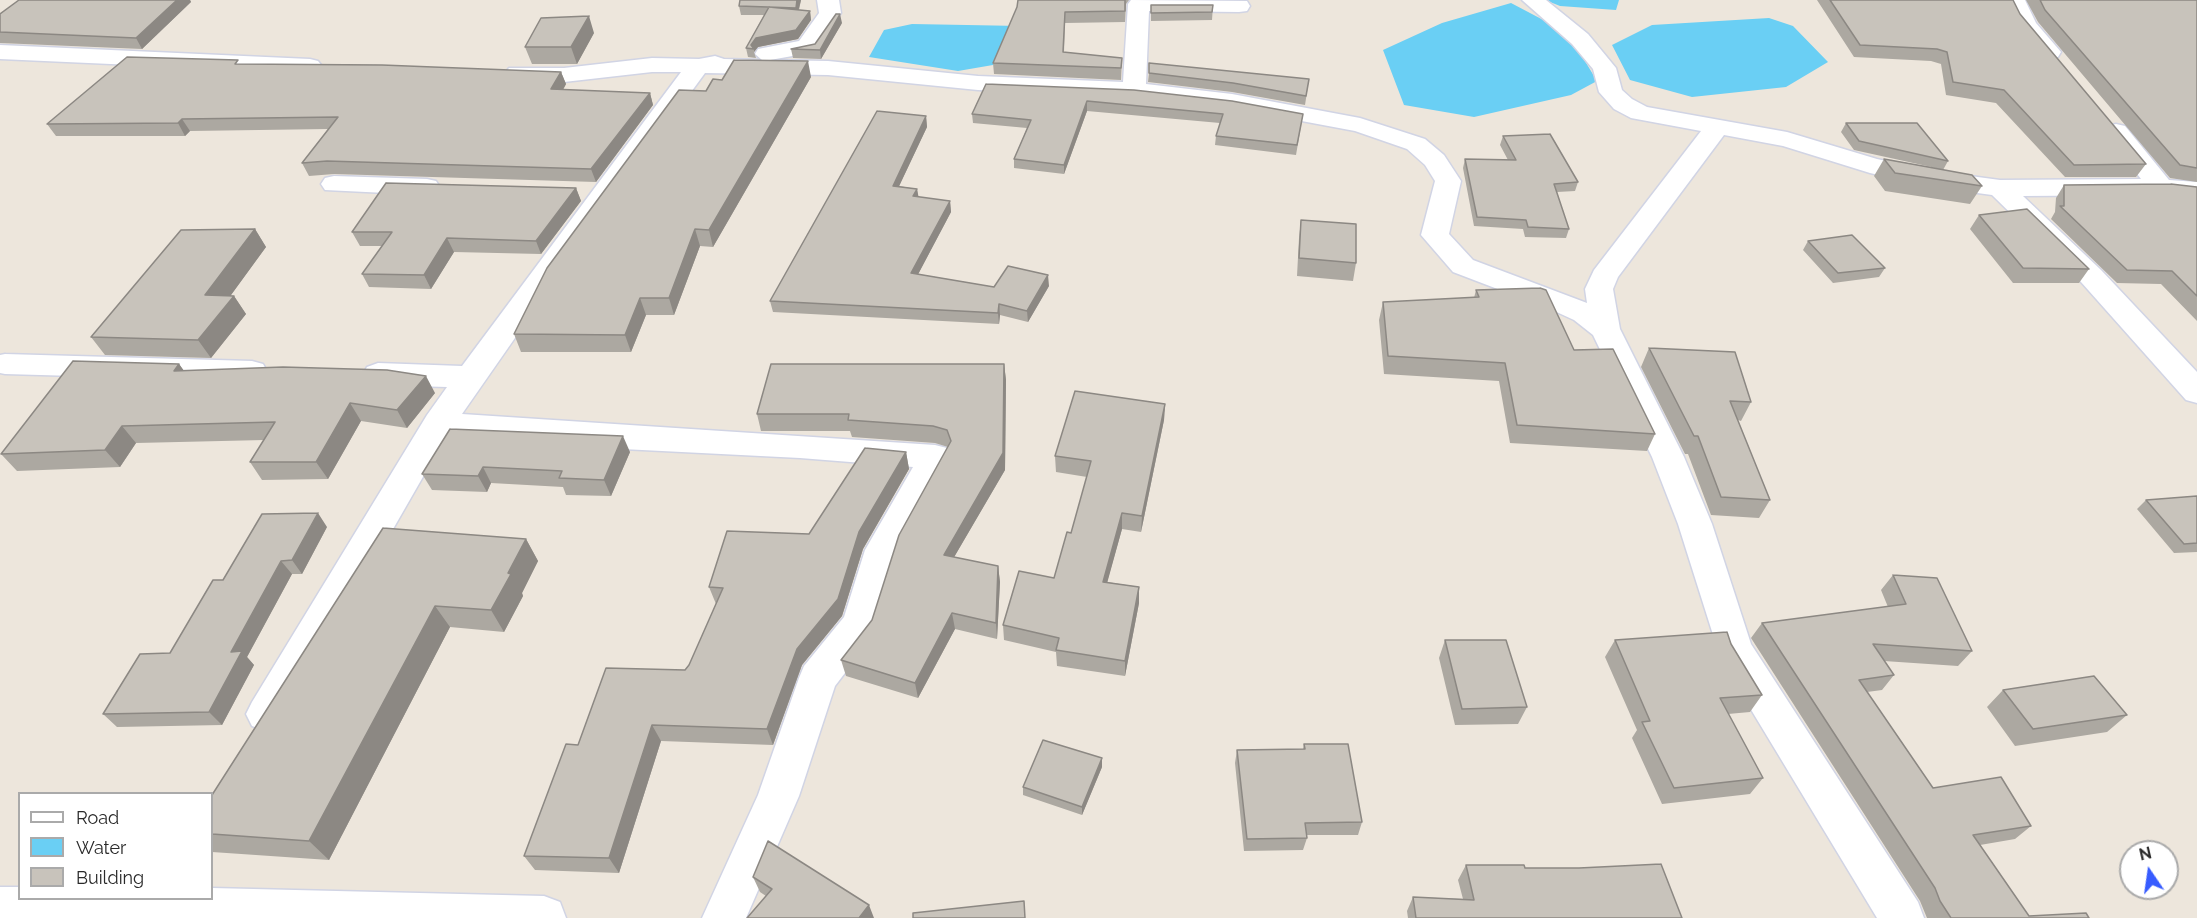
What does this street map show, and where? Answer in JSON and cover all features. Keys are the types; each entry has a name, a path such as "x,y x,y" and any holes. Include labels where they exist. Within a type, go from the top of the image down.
{"street":[{"path":"254,735 438,423 603,192 698,66 807,47 830,12 828,0"},
{"path":"1533,0 1580,39 1604,68 1611,92 1623,104 1640,113 1719,125 1787,139 1870,165 1926,178 2000,188 2161,187 2197,190"},
{"path":"2014,0 2026,25 2063,68"},
{"path":"1134,90 1139,4 1239,6"},
{"path":"0,52 338,67"},
{"path":"493,73 564,75 652,65 828,68 978,83 1134,90 1232,101 1359,125 1416,144 1435,160 1448,182 1435,236 1463,266 1560,302 1584,313 1605,329"},
{"path":"2098,110 2161,187"},
{"path":"1719,125 1604,276 1599,289 1605,329 1668,457 1695,524 1734,649 1902,918"},
{"path":"334,184 451,188"},
{"path":"2000,188 2091,276 2197,392"},
{"path":"568,191 603,192"},
{"path":"5,364 280,372"},
{"path":"352,374 472,377"},
{"path":"438,423 583,435 800,446 935,457 883,550 861,624 818,678 778,796 724,918"},
{"path":"0,909 155,903 298,914 544,918"}],"water":[{"path":"1545,0 1619,0 1616,10 1560,6"},
{"path":"1511,3 1568,33 1597,81 1571,95 1474,117 1404,105 1383,50 1442,23"},
{"path":"1769,18 1793,26 1828,62 1786,87 1692,97 1630,80 1612,45 1652,25"},
{"path":"912,24 1021,26 1022,60 958,71 869,57 884,30"}],"building":[{"path":"19,0 177,0 136,38 0,32 0,14"},
{"path":"740,0 797,0 796,8 739,6"},
{"path":"1018,0 1125,0 1125,11 1065,12 1063,52 1122,58 1121,68 993,63"},
{"path":"1830,0 2013,0 2020,14 2146,164 2074,165 2004,90 1953,82 1947,52 1937,49 1860,45"},
{"path":"2040,0 2197,0 2197,168 2180,165 2045,10"},
{"path":"1151,5 1213,5 1212,12 1151,13"},
{"path":"769,7 810,11 796,30 756,38 751,45 754,49 746,48"},
{"path":"836,14 840,14 820,50 791,49 815,44"},
{"path":"589,16 571,47 525,47 541,18"},
{"path":"127,57 238,60 235,64 382,65 561,72 551,89 650,93 591,169 327,161 302,163 338,117 182,119 178,123 47,124"},
{"path":"734,60 808,61 709,230 695,229 669,298 640,298 625,335 514,334 547,268 679,90 706,91 713,79 722,80"},
{"path":"1149,63 1309,79 1306,96 1233,83 1149,73"},
{"path":"986,84 1134,90 1232,101 1303,114 1297,145 1216,136 1223,114 1087,101 1064,165 1014,159 1031,120 972,114"},
{"path":"877,111 926,116 893,186 917,189 913,196 950,201 911,273 994,287 1008,266 1048,275 1027,311 999,304 998,313 770,301"},
{"path":"1846,123 1917,123 1948,161 1859,141"},
{"path":"1550,134 1578,182 1554,184 1569,229 1528,227 1526,220 1477,217 1465,159 1516,160 1503,136"},
{"path":"1884,159 1972,175 1982,186 1895,173"},
{"path":"386,183 576,188 536,241 447,238 424,275 362,274 392,232 352,232"},
{"path":"2171,184 2197,187 2197,296 2172,271 2127,270 2060,206 2064,206 2064,185"},
{"path":"2027,209 2089,269 2023,268 1979,215"},
{"path":"1301,220 1356,224 1356,263 1299,258"},
{"path":"255,229 205,295 234,296 198,340 91,337 181,230"},
{"path":"1852,235 1885,268 1838,273 1808,241"},
{"path":"1540,288 1546,290 1574,350 1613,349 1655,434 1517,425 1505,363 1388,356 1383,302 1479,297 1476,290"},
{"path":"1649,348 1735,352 1751,402 1730,401 1770,500 1721,497 1698,436 1694,436"},
{"path":"73,361 179,364 174,371 283,367 387,370 426,376 397,410 350,403 316,462 250,462 275,422 122,426 105,450 1,454"},
{"path":"771,364 1004,364 1003,453 944,555 998,566 996,623 952,613 915,683 841,660 872,620 899,535 951,441 947,430 933,426 848,420 849,414 757,414"},
{"path":"1075,391 1165,404 1142,516 1122,513 1103,582 1139,587 1125,661 1056,650 1059,638 1003,625 1019,571 1054,578 1067,532 1071,533 1091,461 1055,456"},
{"path":"450,429 623,436 604,480 559,478 562,471 483,467 478,476 422,474"},
{"path":"865,448 906,452 859,532 838,599 797,649 767,729 652,725 609,858 524,856 566,744 578,745 606,668 685,670 723,588 709,587 727,531 809,534"},
{"path":"2197,496 2197,543 2184,544 2146,500"},
{"path":"318,513 292,560 281,561 231,652 242,651 209,712 103,714 140,654 170,653 213,580 223,580 262,514"},
{"path":"383,528 526,539 508,573 511,574 491,610 435,606 309,841 213,834 213,793"},
{"path":"1893,575 1937,578 1972,651 1873,644 1894,675 1859,680 1933,788 2001,777 2031,826 1973,835 2029,916 2086,913 2089,918 1951,918 1935,888 1762,623 1906,604"},
{"path":"1727,632 1731,644 1762,695 1720,698 1763,778 1674,788 1642,722 1650,721 1615,640"},
{"path":"1445,640 1506,640 1527,707 1462,709"},
{"path":"2094,676 2127,715 2033,729 2003,690"},
{"path":"1043,740 1102,758 1082,807 1023,787"},
{"path":"1304,744 1348,744 1362,822 1305,823 1307,838 1247,839 1237,750 1305,749"},
{"path":"768,841 869,905 859,918 747,918 772,889 753,877"},
{"path":"1661,864 1682,918 1416,918 1413,897 1474,900 1466,865 1579,868"},
{"path":"1024,901 1025,918 913,918 913,913"}]}
